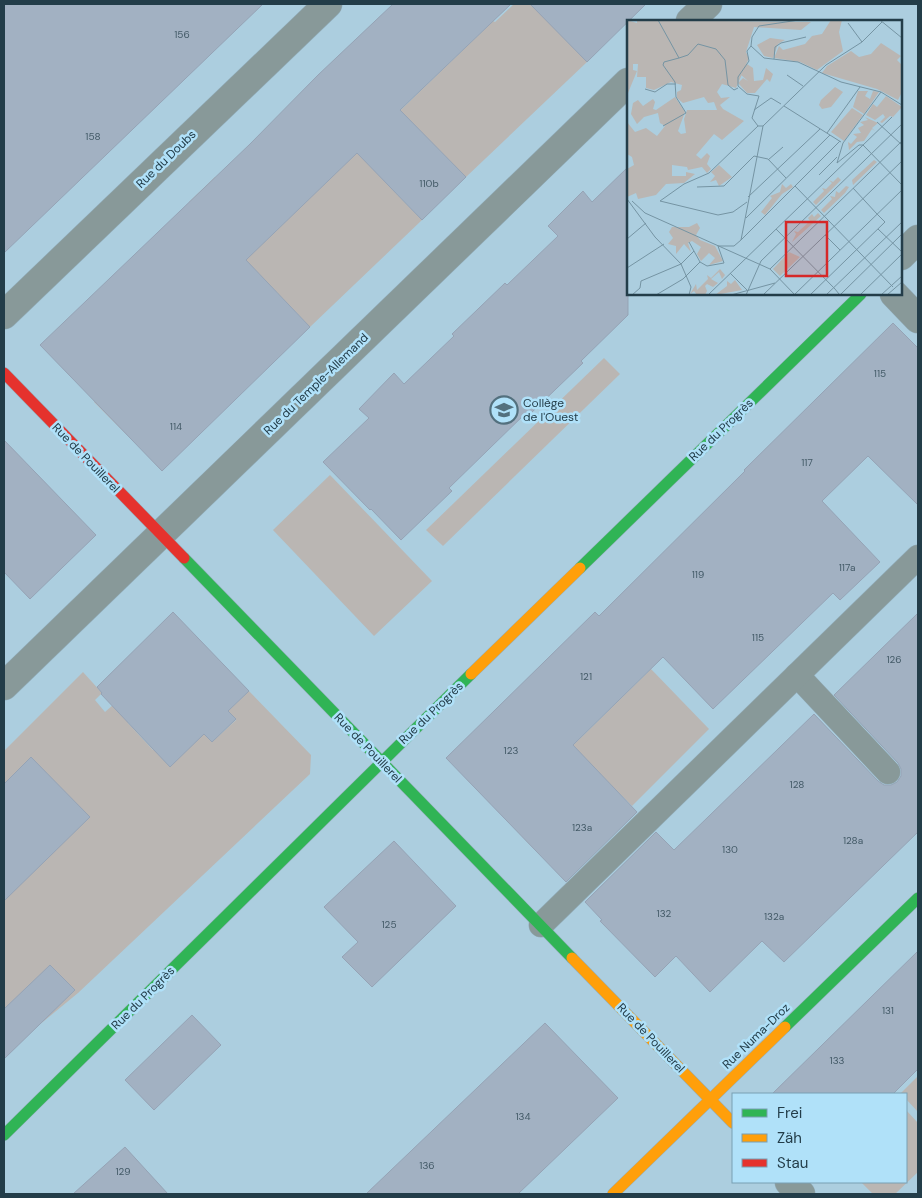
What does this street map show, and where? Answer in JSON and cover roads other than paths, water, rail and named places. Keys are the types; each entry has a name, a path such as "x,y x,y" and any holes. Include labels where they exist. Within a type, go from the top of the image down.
{"street":[{"name":"Rue du Doubs","path":"4,315 328,4"},
{"path":"691,20 708,4"},
{"name":"Rue du Temple-Allemand","path":"4,686 627,83"},
{"path":"902,255 918,239"},
{"name":"Rue du Progrès","path":"4,1135 860,295"},
{"path":"895,295 918,319"},
{"name":"Rue de Pouillerel","path":"4,373 732,1122"},
{"name":"Rue Numa-Droz","path":"613,1194 918,898"},
{"path":"790,1183 801,1194"}],"lane":[{"path":"541,925 918,556"},
{"path":"797,675 888,772"}],"place":[{"name":"Collège de l'Ouest","path":"504,410"}]}
